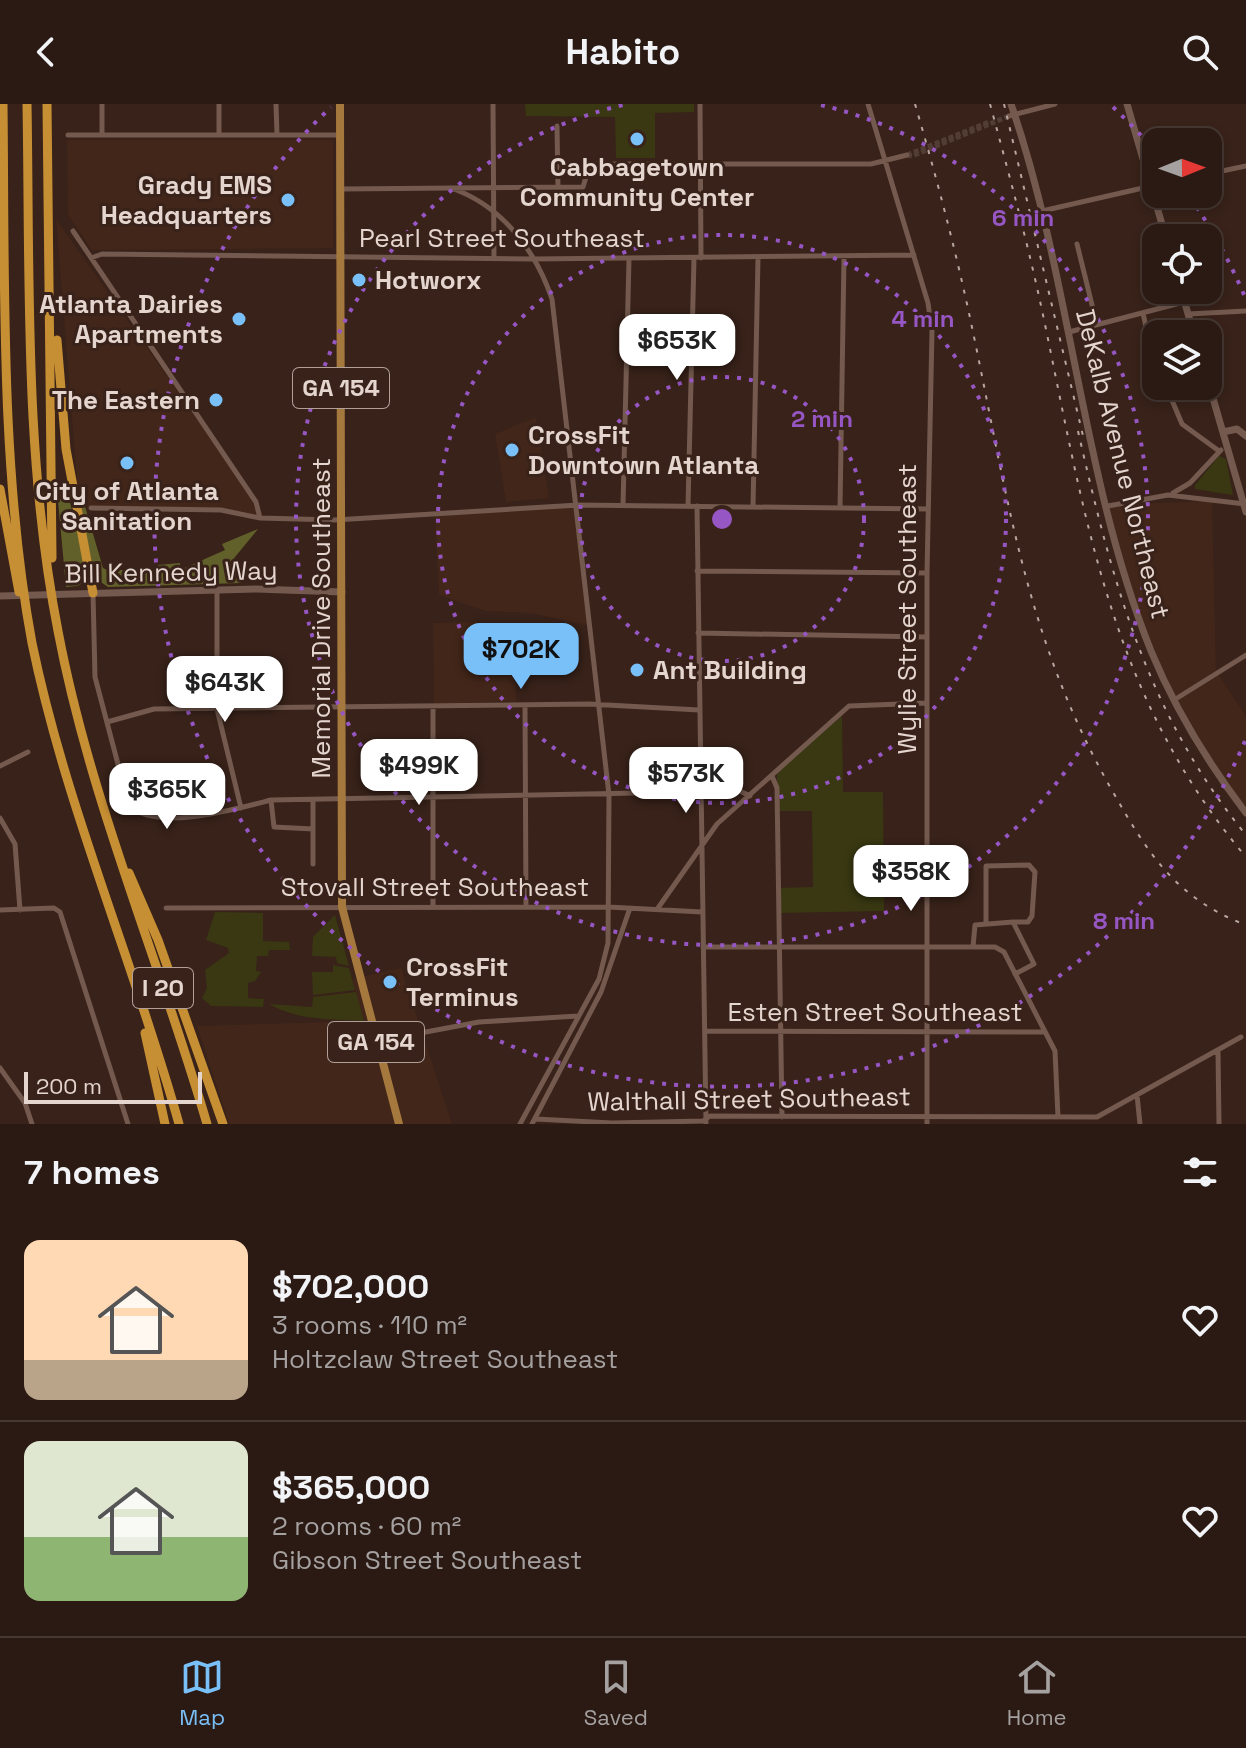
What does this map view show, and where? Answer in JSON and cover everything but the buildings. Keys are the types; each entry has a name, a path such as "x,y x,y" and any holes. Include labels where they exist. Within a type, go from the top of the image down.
{"highway":[{"name":"I 20","path":"3,104 10,436 18,541 32,641 75,808 179,1124"},
{"name":"I 20","path":"27,104 35,439 57,629 85,748 207,1124"},
{"path":"47,104 51,516 57,629"},
{"path":"51,294 66,449 93,593"},
{"path":"0,489 12,565 32,641"},
{"path":"117,853 158,940 223,1124"},
{"path":"133,979 165,1124"}],"main road":[{"name":"Memorial Drive Southeast","path":"340,104 342,907 399,1124"},
{"name":"DeKalb Avenue Northeast","path":"1011,104 1041,211 1108,506 1136,610 1174,700 1212,765 1246,813"},
{"path":"1127,104 1142,151"},
{"path":"1185,304 1190,320"},
{"path":"1214,400 1245,507"},
{"path":"1223,432 1243,428 1246,436"},
{"name":"Bill Kennedy Way","path":"0,596 217,590 342,592"}],"street":[{"path":"102,104 102,135"},
{"path":"219,104 219,135"},
{"path":"276,104 277,135"},
{"path":"493,104 494,259"},
{"path":"688,506 698,258 700,104"},
{"name":"Wylie Street Southeast","path":"868,104 914,255 932,331 927,509 927,1120"},
{"path":"1012,115 1055,104"},
{"path":"557,126 558,187"},
{"path":"68,135 340,135"},
{"path":"340,189 585,186 590,164 885,162 907,155"},
{"path":"1222,171 1246,166"},
{"path":"451,188 475,196 495,209 534,259 548,285 556,313 609,795 610,969"},
{"path":"1041,211 1142,188"},
{"path":"73,231 256,502 260,518"},
{"path":"1077,244 1097,325"},
{"name":"Pearl Street Southeast","path":"91,258 102,254 494,259 914,255"},
{"path":"840,508 844,257"},
{"path":"753,507 758,258"},
{"path":"623,505 629,259"},
{"path":"1069,332 1177,304"},
{"path":"1188,314 1246,311"},
{"path":"1143,313 1144,320"},
{"path":"1172,400 1182,424 1219,451"},
{"path":"1168,495 1190,483 1227,446"},
{"path":"1108,506 1168,495 1201,496 1245,507"},
{"path":"91,508 221,510 260,518 341,518 578,505 927,509"},
{"path":"697,506 706,1121"},
{"path":"697,571 927,573"},
{"path":"217,590 217,709 241,808"},
{"path":"93,593 95,677 129,806 145,816 206,816 271,800 740,791 750,796"},
{"path":"698,633 927,637"},
{"path":"1174,700 1246,655"},
{"path":"658,908 701,844 849,706 926,703"},
{"path":"107,722 154,709 599,704 699,710"},
{"path":"525,705 526,907"},
{"path":"433,707 433,907"},
{"path":"0,766 28,752"},
{"path":"772,776 777,788 782,1117"},
{"path":"271,800 274,827 313,829"},
{"path":"313,800 313,864"},
{"path":"0,818 15,844 20,910"},
{"path":"973,947 975,925 1028,922 1032,916 1035,872 1029,865 986,866 986,923"},
{"name":"Stovall Street Southeast","path":"166,908 608,907 702,912"},
{"path":"0,910 54,908 60,912 128,1124"},
{"path":"529,1123 610,969 630,908"},
{"path":"1013,922 1034,964 1015,974"},
{"path":"529,1123 530,1110 599,979 608,943"},
{"path":"703,947 995,947 1004,952 1057,1059 1058,1117"},
{"path":"376,1041 479,1022 579,1016"},
{"name":"Esten Street Southeast","path":"705,1031 1045,1032"},
{"name":"Walthall Street Southeast","path":"529,1123 782,1117 1038,1121 1058,1117 1097,1117 1241,1037"},
{"path":"1218,1051 1219,1124"},
{"path":"0,1068 25,1103 32,1124"},
{"path":"1137,1095 1140,1124"}],"shaded area":[{"path":"525,104 694,104 694,112 655,113 655,158 616,158 615,117 526,116"},
{"path":"67,140 333,140 333,248 92,250 68,215"},
{"path":"56,219 256,502 260,518 235,512 91,508 79,504"},
{"path":"536,417 549,498 506,502 495,434"},
{"path":"1219,456 1226,459 1233,495 1195,489"},
{"path":"66,485 87,574 86,580 78,586 66,587 57,490"},
{"path":"1212,501 1216,671 1246,716 1246,814 1227,792 1154,660 1127,593 1104,505"},
{"path":"84,503 103,568 107,570 158,570 158,565 180,563 180,570 225,550 222,544 258,529 226,568 238,573 241,583 108,587 95,578 79,504"},
{"path":"577,506 590,626 531,613 485,611 439,595 435,513"},
{"path":"474,622 515,634 516,701 434,704 433,623"},
{"path":"842,716 843,792 883,792 884,911 778,913 777,888 813,887 812,811 777,811 777,771"},
{"path":"215,912 263,913 263,941 289,942 290,950 269,950 268,956 257,956 256,971 261,972 255,981 248,983 248,998 264,999 263,1007 211,1006 202,998 207,988 205,970 229,953 228,948 206,940"},
{"path":"335,915 349,966 337,963 336,957 312,956 313,937"},
{"path":"333,965 349,968 355,990 313,995 312,972 333,972"},
{"path":"401,968 452,1124 229,1124 197,1026 363,1021 352,979"},
{"path":"356,992 364,1021 304,1016 269,1004 312,1007 313,997"}],"tunnel":[{"path":"907,155 912,156 1009,116"},
{"path":"907,155 989,122"}],"railway":[{"path":"915,104 960,274 1024,568 1059,680 1083,736 1152,854 1183,888 1201,902 1246,925"},
{"path":"990,104 1031,262 1073,461 1109,600 1133,667 1162,732 1200,795 1246,857"},
{"path":"1004,104 1084,440"},
{"path":"1078,431 1105,540 1137,643 1182,741 1211,789 1246,835"}],"place":[{"name":"Cabbagetown Community Center","path":"637,139"},
{"name":"Grady EMS Headquarters","path":"288,200"},
{"name":"Hotworx","path":"359,280"},
{"name":"Atlanta Dairies Apartments","path":"239,319"},
{"name":"The Eastern","path":"216,400"},
{"name":"CrossFit Downtown Atlanta","path":"512,450"},
{"name":"City of Atlanta Sanitation","path":"127,463"},
{"name":"Ant Building","path":"637,670"},
{"name":"CrossFit Terminus","path":"390,982"}]}
